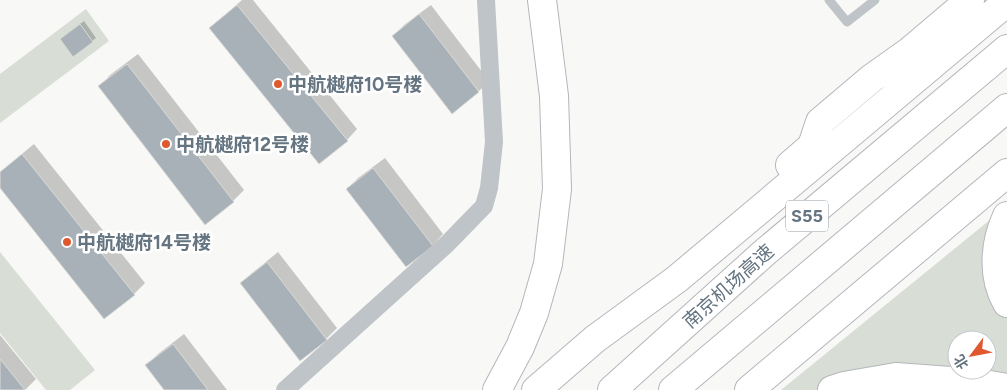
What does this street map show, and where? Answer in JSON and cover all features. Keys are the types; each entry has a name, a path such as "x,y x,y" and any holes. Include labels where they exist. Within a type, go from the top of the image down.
{"highway":[{"path":"497,390 520,347 534,313 548,264 556,198 554,96 542,0"},
{"path":"565,390 677,280 743,207 812,146 820,122 872,78 910,51 970,0"},
{"path":"536,390 594,339 677,280 1007,2"},
{"name":"南京机场高速","path":"612,390 764,253 1007,49"},
{"name":"S55","path":"673,390 1007,108"},
{"path":"749,390 1007,173"},
{"path":"1007,216 1003,224 995,260 1000,292 1007,303"},
{"path":"832,390 844,386 896,377 978,383 1007,388"}],"street":[{"path":"285,390 447,244 484,206 489,188 494,142 486,0"}],"lane":[{"path":"829,0 847,22 875,0"}],"shaded area":[{"path":"86,9 109,41 0,123 0,74"},
{"path":"1007,206 1007,390 781,390"},
{"path":"0,252 95,370 70,390 46,390 0,333"}],"building":[{"name":"中航樾府10号楼","path":"237,5 348,141 319,164 209,28"},
{"path":"419,14 479,92 452,114 392,36"},
{"path":"80,24 93,42 73,57 60,39"},
{"name":"中航樾府12号楼","path":"127,64 234,202 205,225 98,86"},
{"name":"中航樾府14号楼","path":"22,154 135,295 104,319 0,188 0,172"},
{"path":"373,168 433,246 406,267 346,189"},
{"path":"267,262 327,340 300,361 240,283"},
{"path":"173,344 208,390 164,390 145,365"},
{"path":"0,359 25,390 0,390"}],"place":[{"name":"中航樾府10号楼","path":"278,84"},
{"name":"中航樾府12号楼","path":"166,144"},
{"name":"中航樾府14号楼","path":"67,242"}]}
